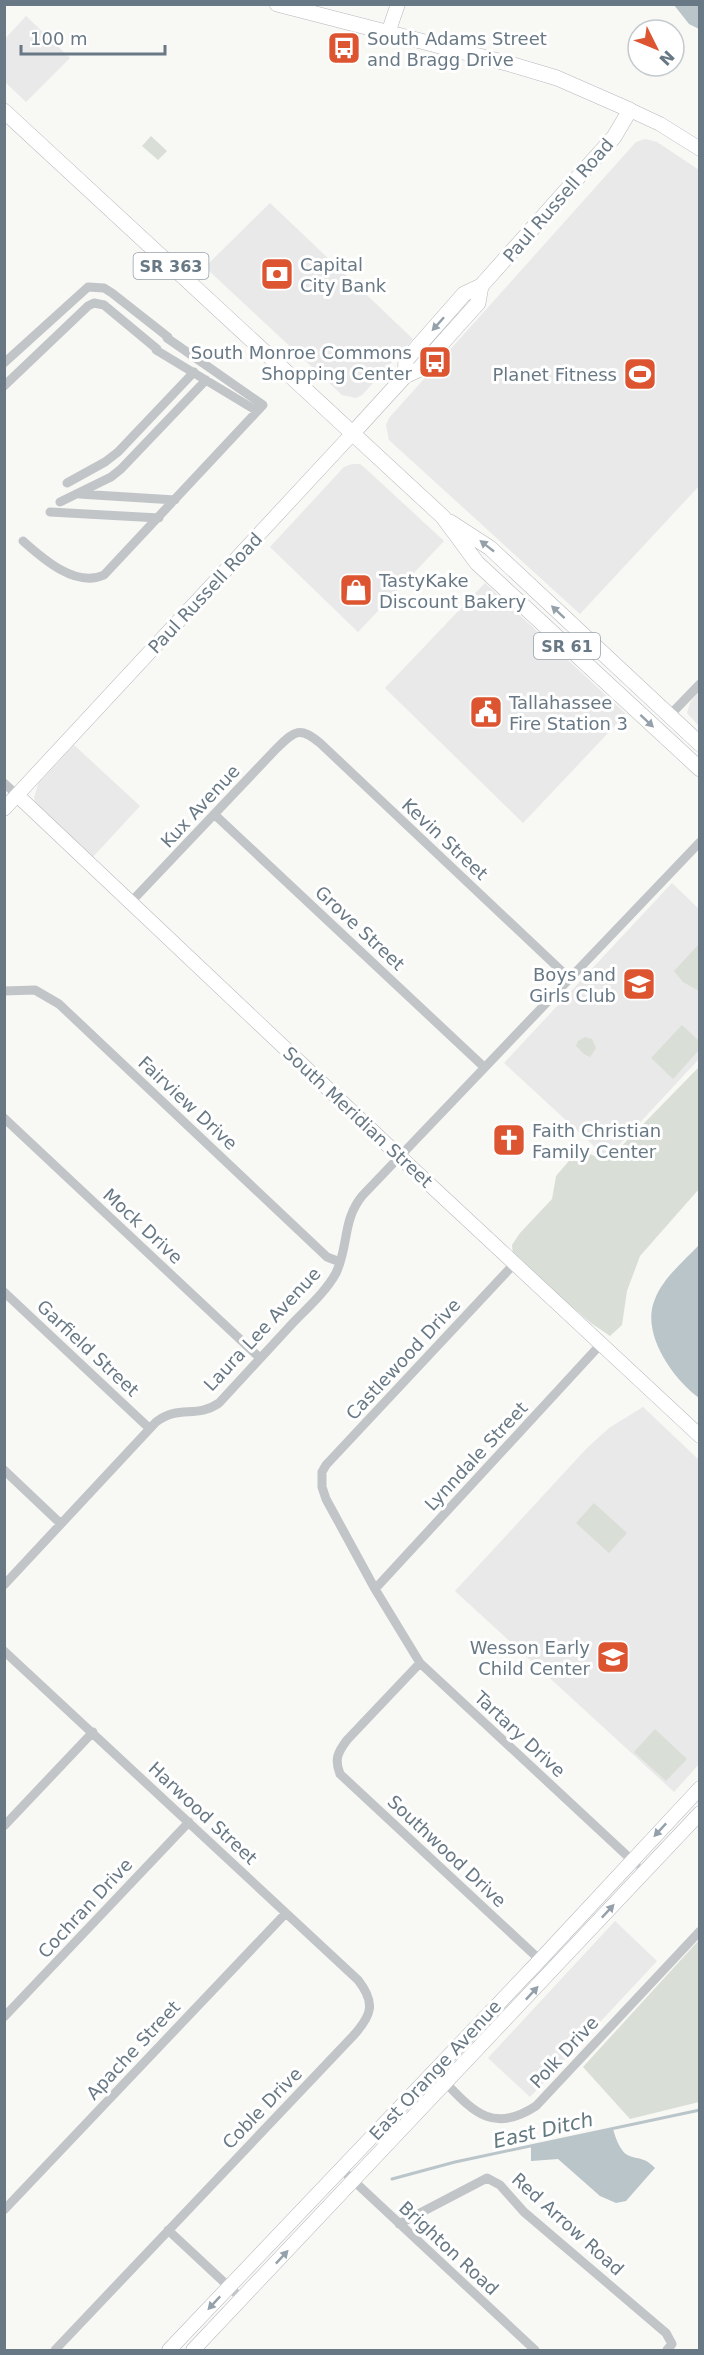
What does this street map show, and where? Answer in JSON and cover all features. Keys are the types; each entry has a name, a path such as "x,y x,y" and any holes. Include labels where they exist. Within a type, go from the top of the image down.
{"main road":[{"path":"278,4 510,63 557,78 630,110"},
{"name":"Paul Russell Road","path":"352,434 405,376 418,370 478,303 481,286 614,137 630,110"},
{"name":"SR 363","path":"4,111 352,434"},
{"name":"SR 61","path":"352,434 442,517 477,563 699,769"},
{"name":"SR 61","path":"442,517 485,543 699,744"},
{"path":"499,584 509,579 526,582"},
{"path":"595,672 608,658"}],"street":[{"path":"388,33 398,4"},
{"path":"630,110 660,124 699,149"},
{"path":"4,363 88,287 104,288 263,405 116,565 104,575 90,580 72,575 48,561 23,541"},
{"path":"4,386 94,303 104,305 157,349 257,411"},
{"path":"67,483 118,452 194,372"},
{"path":"60,502 121,470 206,380"},
{"name":"Paul Russell Road","path":"4,809 352,434"},
{"path":"76,494 175,500"},
{"path":"50,512 159,518"},
{"path":"669,716 699,684"},
{"name":"Kux Avenue","path":"130,903 277,748 294,733"},
{"name":"Kevin Street","path":"294,733 309,734 320,743 569,978"},
{"path":"4,783 17,795"},
{"name":"South Meridian Street","path":"17,795 699,1436"},
{"name":"Grove Street","path":"214,814 484,1067"},
{"name":"Laura Lee Avenue","path":"4,1585 149,1428 172,1412 197,1412 219,1403 326,1287 340,1262 349,1216 353,1207 699,842"},
{"name":"Fairview Drive","path":"4,991 35,990 53,1000 327,1257 340,1262"},
{"name":"Mock Drive","path":"4,1118 260,1358"},
{"name":"Castlewood Drive","path":"322,1481 322,1472 326,1465 515,1263"},
{"name":"Garfield Street","path":"4,1292 149,1428"},
{"name":"Lynndale Street","path":"375,1589 600,1345"},
{"path":"4,1470 61,1524"},
{"name":"Tartary Drive","path":"322,1481 326,1499 375,1589 420,1663 645,1872"},
{"name":"Harwood Street","path":"4,1651 358,1980 367,1991 370,2004"},
{"name":"Southwood Drive","path":"420,1663 338,1752 336,1764 340,1774 540,1959"},
{"path":"4,1826 93,1732"},
{"name":"East Orange Avenue","path":"169,2350 699,1788"},
{"name":"East Orange Avenue","path":"193,2350 699,1813"},
{"name":"Cochran Drive","path":"4,2017 189,1822"},
{"name":"Apache Street","path":"4,2210 286,1912"},
{"name":"Polk Drive","path":"434,2071 472,2107 489,2118 510,2119 521,2116 536,2106 699,1931"},
{"name":"Coble Drive","path":"55,2350 353,2036 366,2019 370,2004"},
{"name":"Brighton Road","path":"341,2169 535,2350"},
{"name":"Red Arrow Road","path":"399,2224 487,2178 500,2185 524,2212 666,2333 672,2343 667,2350"},
{"path":"168,2230 242,2299"}],"shaded area":[{"path":"674,5 699,5 699,29 689,24"},
{"path":"26,16 70,58 26,102 5,82 4,40"},
{"path":"151,136 167,151 158,160 142,146"},
{"path":"645,139 657,142 699,170 699,486 580,614 389,440 386,425 389,418 636,142"},
{"path":"270,203 413,339 362,395 356,398 342,395 205,267"},
{"name":"TastyKake Discount Bakery","path":"360,464 365,468 444,541 358,632 270,547 344,467"},
{"path":"485,583 626,714 523,823 385,688"},
{"path":"699,691 699,726 687,713 690,703"},
{"path":"74,745 140,806 91,859 36,804 34,798 38,784"},
{"name":"Boys and Girls Club","path":"672,883 699,909 699,1059 607,1158 504,1063"},
{"path":"699,944 699,991 683,982 674,971"},
{"path":"682,1025 699,1041 699,1050 673,1079 651,1058"},
{"path":"585,1037 592,1039 596,1048 590,1057 576,1046 578,1041"},
{"path":"699,1067 699,1189 640,1256 627,1291 622,1325 610,1336 591,1323 513,1256 512,1245 520,1233 552,1199 556,1176 574,1155 585,1152 607,1161"},
{"path":"699,1245 699,1398 679,1379 662,1354 655,1340 652,1312 655,1299 663,1284"},
{"name":"Wesson Early Child Center","path":"643,1407 699,1460 699,1764 674,1792 455,1591 587,1448 609,1428"},
{"path":"594,1503 627,1533 609,1553 576,1523"},
{"path":"655,1729 687,1759 666,1781 634,1752"},
{"path":"615,1921 657,1961 530,2097 488,2058"},
{"path":"699,1940 699,2102 630,2119 583,2067"},
{"path":"613,2129 622,2150 627,2155 643,2159 655,2168 626,2201 616,2203 600,2196 558,2159 531,2161 531,2146"}],"waterway":[{"name":"East Ditch","path":"392,2179 455,2162 700,2110"}],"place":[{"name":"South Adams Street and Bragg Drive","path":"344,48"},
{"name":"Capital City Bank","path":"277,274"},
{"name":"South Monroe Commons Shopping Center","path":"435,362"},
{"name":"Planet Fitness","path":"640,374"},
{"name":"TastyKake Discount Bakery","path":"356,590"},
{"name":"Tallahassee Fire Station 3","path":"486,712"},
{"name":"Boys and Girls Club","path":"639,984"},
{"name":"Faith Christian Family Center","path":"509,1140"},
{"name":"Wesson Early Child Center","path":"613,1657"}]}
